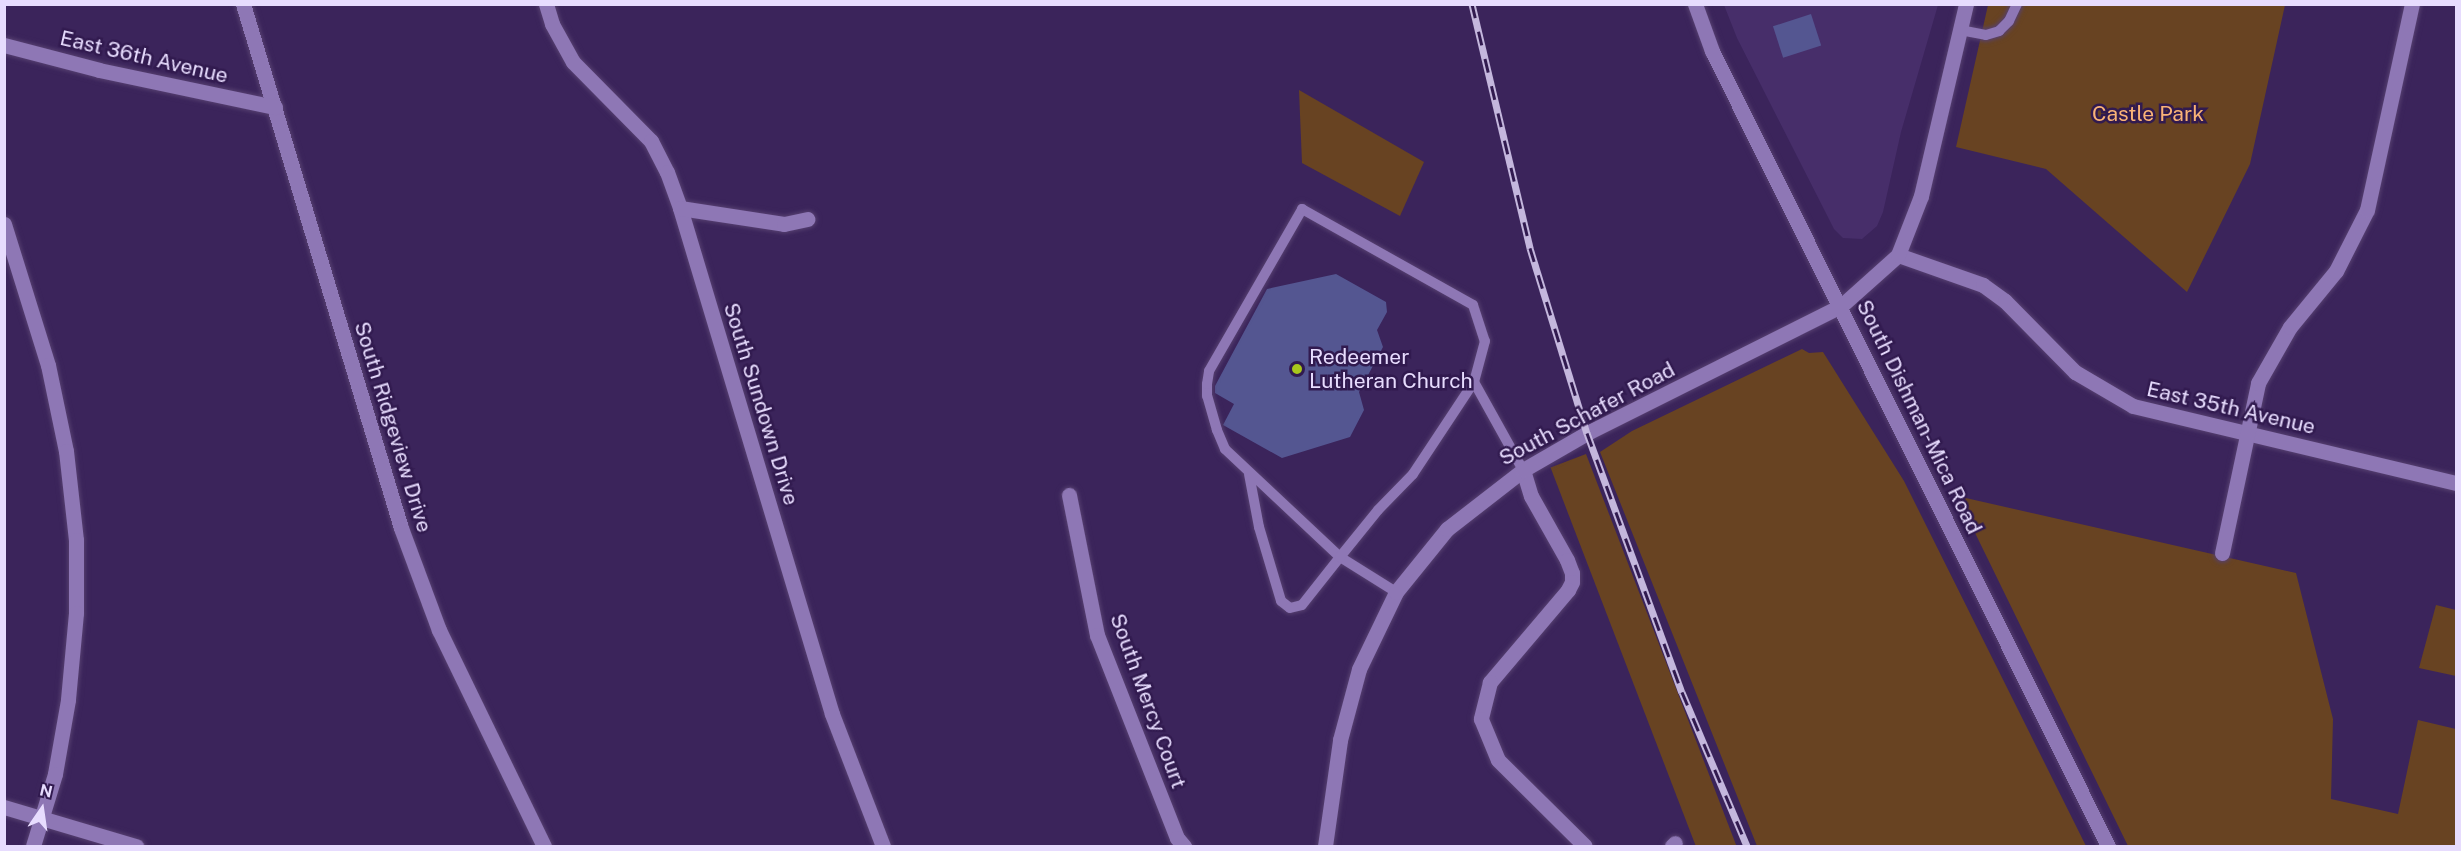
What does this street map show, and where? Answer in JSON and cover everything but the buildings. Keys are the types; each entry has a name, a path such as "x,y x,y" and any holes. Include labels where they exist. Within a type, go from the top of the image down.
{"street":[{"name":"South Ridgeview Drive","path":"243,4 405,538 439,630 544,846"},
{"name":"South Sundown Drive","path":"546,4 552,24 573,62 651,141 667,172 680,208 832,714 883,846"},
{"name":"South Dishman-Mica Road","path":"1695,4 1712,51 2108,846"},
{"path":"1898,255 1921,196 1966,4"},
{"path":"2222,553 2258,383 2290,327 2336,271 2367,210 2412,4"},
{"name":"East 36th Avenue","path":"4,45 99,70 275,107"},
{"path":"680,208 784,224 807,219"},
{"path":"4,224 48,364 66,451 76,540 76,613 68,700 55,774 33,846"},
{"name":"South Schafer Road","path":"1324,846 1340,740 1356,679 1396,592 1447,529 1508,478 1587,433 1841,306 1898,255"},
{"name":"East 35th Avenue","path":"1898,255 1983,285 2005,301 2075,372 2133,406 2457,483"},
{"path":"1523,470 1531,496 1567,560 1572,573 1572,582 1568,590 1490,682 1481,719 1498,760 1585,846"},
{"name":"South Mercy Court","path":"1069,495 1098,635 1177,838 1184,846"},
{"path":"4,807 136,846"}],"lane":[{"path":"1960,30 1986,35 1999,31 2009,21 2017,4"},
{"path":"1249,474 1259,527 1281,601 1290,608 1302,605 1340,557 1378,510 1413,474 1474,382 1485,340 1473,305 1302,209 1209,371 1207,396 1216,430 1225,449 1340,557 1396,592"},
{"path":"1474,382 1523,470"}],"shaded area":[{"path":"1724,5 1938,5 1901,132 1883,212 1877,226 1862,239 1843,238 1834,229 1737,38"}],"green space":[{"name":"Castle Park","path":"1988,5 2285,5 2250,164 2187,292 2046,169 1956,147"},
{"path":"1299,90 1424,162 1400,216 1302,163"},
{"path":"1802,349 1809,353 1823,352 1904,481 2086,846 1757,846 1600,452 1632,431"},
{"path":"1586,454 1736,846 1696,846 1551,468"},
{"path":"1957,496 2296,573 2333,719 2331,799 2398,814 2418,720 2456,729 2456,846 2128,846"},
{"path":"2436,605 2456,610 2456,676 2419,668"}],"railway":[{"path":"1472,4 1530,248 1587,433 1682,692 1747,846"}],"place":[{"name":"Redeemer Lutheran Church","path":"1297,369"}]}
